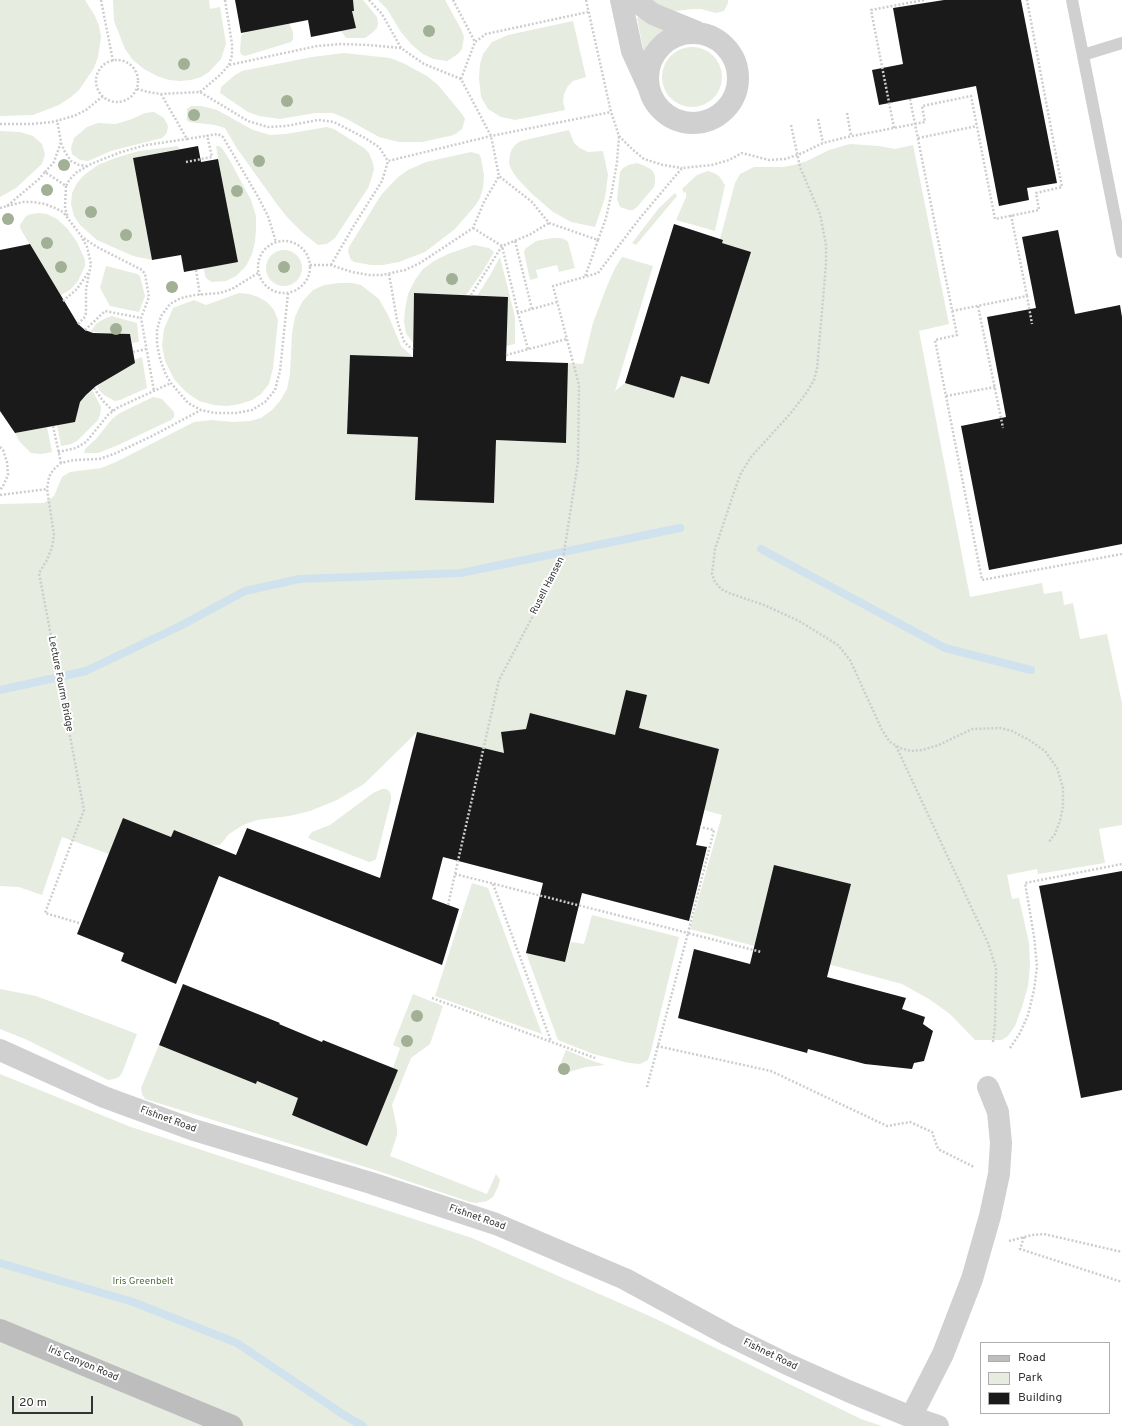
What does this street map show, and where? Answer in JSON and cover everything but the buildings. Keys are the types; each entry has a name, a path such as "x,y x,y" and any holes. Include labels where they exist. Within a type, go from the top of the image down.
{"street":[{"path":"621,0 632,51 650,93 658,106 669,116 683,122 698,123 711,119 724,111 733,99 738,86 738,71 733,56 724,45 712,36 697,32 653,14 634,0"},
{"path":"650,93 648,78 650,63 657,50 668,40 682,34 697,32"},
{"name":"Fishnet Road","path":"0,1050 104,1097 194,1130 371,1183 496,1224 625,1279 728,1335 787,1364 912,1417 938,1426"},
{"path":"912,1417 946,1347 972,1279 990,1216 999,1174 1001,1143 998,1112 988,1087"},
{"name":"Iris Canyon Road","path":"0,1330 232,1426"}],"lane":[{"path":"1072,0 1122,252"},
{"path":"1083,55 1122,43"}],"path":[{"path":"102,0 113,61"},
{"path":"200,92 220,75 228,65 232,55 232,44 225,0"},
{"path":"369,0 382,14 402,48 424,64 461,80 491,136 499,176 532,202 549,223 598,240"},
{"path":"453,0 475,42"},
{"path":"585,277 606,218 617,162 619,136 611,112 586,0"},
{"path":"894,128 871,10 924,0"},
{"path":"619,136 644,159 663,165 682,168 712,165 729,160 742,152 769,160 785,159 823,143 851,136 925,122 922,106 971,96 995,219 1039,210 1036,193 1062,187 1027,0"},
{"path":"461,80 475,42 486,34 588,12"},
{"path":"228,65 317,46 369,44 402,48"},
{"path":"120,60 132,66 136,71 138,78 138,84 132,96 120,102 113,102 103,96 98,88 98,74 101,68 107,63 113,61 120,60"},
{"path":"136,89 161,94 200,92 248,120 268,127 286,126 318,120 334,122 365,138 378,147 388,161"},
{"path":"161,94 187,139"},
{"path":"0,124 31,124 74,116 86,110 103,96"},
{"path":"910,99 956,335 935,340 982,580 1122,554"},
{"path":"388,161 491,136 611,112"},
{"path":"847,113 851,136"},
{"path":"818,119 823,143"},
{"path":"57,120 61,142 65,152 71,161 79,165 87,166"},
{"path":"791,125 803,176 820,214 826,245 826,264 817,369 814,380 807,392 790,414 751,457 741,473 715,549 712,574 715,582 721,589 799,620 838,645 850,660 882,730 890,742 900,748 922,750 939,745 972,729 1000,728 1012,731 1045,751 1057,768 1063,788 1063,806 1060,821 1055,834 1048,843"},
{"path":"918,138 977,126"},
{"path":"68,218 65,208 66,186 77,172 87,166 121,152 146,146 218,134 223,137 258,195 268,216 276,242"},
{"path":"186,162 212,157 207,135"},
{"path":"7,206 39,179 54,162 61,142"},
{"path":"332,265 352,227 382,181 388,161"},
{"path":"585,277 598,273 640,218 682,168"},
{"path":"45,172 66,186"},
{"path":"310,265 332,265 358,273 382,275 405,270 420,263 473,228 484,202 499,176"},
{"path":"0,208 23,202 44,204 63,212 82,237 97,247 142,270 145,274 149,297 141,318 154,391"},
{"path":"1011,216 1032,324"},
{"path":"471,295 502,246 529,235 549,223"},
{"path":"473,228 502,246 528,349"},
{"path":"78,324 84,318 86,312 86,288 91,264 82,237"},
{"path":"281,240 291,241 298,244 306,254 310,265 309,274 306,281 300,288 293,292 276,292 268,288 262,282 258,273 257,264 260,255 265,248 276,242 281,240"},
{"path":"514,241 532,309"},
{"path":"63,301 77,289 90,270"},
{"path":"196,270 200,295"},
{"path":"258,273 232,289 220,293 181,298 170,304 161,316 157,344 160,359 166,375 171,383 188,403 201,410 215,413 236,413 252,410 265,402 275,390 280,370 288,292"},
{"path":"389,274 397,320 401,333 404,342 413,349"},
{"name":"Rusell Hansen","path":"448,905 500,680 563,559 578,462 579,386 553,286 585,277"},
{"path":"952,311 1027,296"},
{"path":"518,313 557,302"},
{"path":"978,306 1003,428"},
{"path":"85,330 105,311 141,318"},
{"path":"506,355 566,339"},
{"path":"133,352 146,349"},
{"path":"58,452 76,448 86,442 108,414 117,408 171,383"},
{"path":"946,396 995,387"},
{"path":"94,388 103,401 113,411"},
{"path":"0,495 47,488 49,477 60,463 74,460 99,459 114,454 201,410"},
{"path":"53,426 60,463"},
{"path":"0,447 3,450 7,462 8,475 0,490"},
{"name":"Lecture Fourm Bridge","path":"47,488 54,535 52,547 47,560 39,573 84,810 45,913 79,923"},
{"path":"896,745 916,785 990,949 996,968 996,1012 993,1042"},
{"path":"647,1087 714,830 700,827"},
{"path":"1010,1048 1020,1033 1028,1014 1034,990 1037,967 1034,936 1025,883 1122,864"},
{"path":"455,874 761,952"},
{"path":"493,884 551,1042"},
{"path":"432,998 594,1058"},
{"path":"657,1046 771,1071 887,1126 910,1122 932,1132 938,1149 980,1169"},
{"path":"1007,1241 1044,1234 1122,1252"},
{"path":"1024,1237 1020,1249 1122,1282"}],"green space":[{"path":"0,0 85,0 95,16 101,37 98,57 94,68 79,90 59,105 33,115 0,116"},
{"path":"113,0 209,0 210,9 220,7 226,44 221,59 209,72 201,77 191,80 169,80 144,69 133,60 125,49 114,21"},
{"path":"350,0 363,0 377,17 377,28 365,38 346,38 341,31 355,28"},
{"path":"378,0 445,0 462,31 464,37 462,49 458,54 447,61 433,59 423,54 412,45 401,32 387,9"},
{"path":"647,0 728,0 728,3 724,11 716,13 701,9 670,10"},
{"path":"639,17 669,31 669,35 652,50 648,58 645,58 637,18"},
{"path":"573,21 586,77 573,81 568,86 564,94 563,102 565,110 515,120 501,117 488,109 481,97 479,78 480,64 483,54 492,42 508,35"},
{"path":"289,23 293,32 293,39 291,42 245,56 240,52 241,36 247,31"},
{"path":"686,47 698,47 714,55 720,65 722,77 720,89 714,99 698,107 686,107 670,99 662,83 662,71 670,55"},
{"path":"344,53 390,58 427,76 438,85 462,114 465,119 462,129 454,135 422,142 399,142 379,137 333,113 315,113 280,119 259,116 248,112 220,93 221,87 242,71 312,57"},
{"path":"191,106 201,106 217,110 253,130 270,135 286,134 327,127 334,129 364,148 369,153 373,163 374,169 371,180 368,188 335,238 327,244 318,245 303,233 276,203 236,147 225,128 215,125 189,122 187,120 187,109"},
{"path":"154,112 164,118 168,126 167,133 162,138 111,151 88,161 80,160 72,154 71,148 74,138 87,127 98,123 116,124 145,113"},
{"path":"569,130 574,143 580,148 588,152 603,151 608,175 605,198 595,227 571,222 553,212 531,193 516,177 509,163 512,149 521,141"},
{"path":"0,131 20,132 33,136 42,144 45,154 42,164 16,188 0,197"},
{"path":"850,144 879,146 895,149 913,145 949,324 919,331 970,597 1042,583 1044,594 1062,591 1064,605 1073,603 1080,639 1107,634 1122,703 1122,825 1099,829 1105,863 1038,874 1037,869 1007,875 1012,899 1019,898 1029,943 1030,966 1028,986 1022,1007 1015,1026 1008,1036 1002,1040 975,1040 950,1014 929,999 902,984 824,963 835,947 851,884 774,866 759,927 762,948 690,929 722,815 704,810 719,749 657,733 652,754 581,726 530,713 526,729 501,732 505,759 471,745 417,732 364,784 337,800 310,811 289,816 257,820 243,825 229,834 220,845 211,845 175,830 171,837 123,818 109,854 62,837 42,895 19,887 0,886 0,504 44,503 54,496 62,477 70,472 101,468 116,462 194,422 212,420 233,422 250,421 261,418 272,410 280,401 287,389 290,374 292,333 295,317 302,302 313,290 324,285 339,283 361,285 379,299 388,315 401,346 413,357 350,355 348,434 418,437 415,500 493,503 496,440 566,443 568,363 583,364 593,323 607,286 622,257 653,266 615,391 625,383 674,398 681,376 709,384 750,252 722,243 723,240 720,239 735,183 740,174 754,167 783,167 794,165 807,161 829,150"},
{"path":"178,146 179,149 133,158 152,260 133,256 97,240 80,225 74,216 71,204 72,193 77,183 84,175 98,165 115,158 139,151"},
{"path":"216,146 222,148 251,200 256,216 256,230 252,254 246,266 236,276 226,281 212,282 205,276 204,268 237,262"},
{"path":"471,152 479,154 481,158 484,175 483,188 480,198 475,206 455,229 425,252 399,262 383,265 371,265 354,262 351,260 348,252 349,247 381,195 398,177 408,170 426,162"},
{"path":"637,163 652,170 655,176 655,182 654,187 637,207 633,210 629,210 620,207 617,199 620,172 628,165"},
{"path":"708,171 719,176 725,185 715,231 676,220 686,197 686,192 684,193 682,189 697,175"},
{"path":"675,193 677,196 636,245 632,243 659,208"},
{"path":"39,213 47,214 57,219 67,228 77,242 85,260 85,266 78,281 71,289 60,296 20,228 20,225 26,216"},
{"path":"560,238 568,242 575,268 559,272 557,265 536,270 538,278 530,280 524,252 525,249 536,241"},
{"path":"474,245 489,248 494,252 466,295 414,294 413,343 406,333 404,322 408,294 415,280 423,269 434,261 448,254"},
{"path":"288,250 297,255 301,261 301,275 297,281 288,286 280,286 271,281 267,275 266,264 271,255 277,251"},
{"path":"500,257 515,317 515,344 506,346 508,297 477,296"},
{"path":"106,266 140,276 145,296 139,312 110,306 100,288"},
{"path":"239,293 249,294 267,302 274,310 278,320 273,368 269,384 261,394 252,400 240,404 227,406 214,405 199,401 186,392 174,379 165,361 162,345 164,329 173,308 194,300 206,305"},
{"path":"112,316 137,323 139,342 132,343 130,334 90,332 97,323"},
{"path":"142,357 147,388 115,401 104,395 99,390 97,386 134,363 134,360"},
{"path":"92,390 101,407 98,420 77,441 61,446 57,425 75,422 80,402"},
{"path":"153,397 162,399 174,412 174,417 171,420 98,453 84,453 85,449 96,439 112,419 120,413"},
{"path":"47,427 52,452 41,454 31,453 19,441 15,433"},
{"path":"382,789 389,791 391,800 376,859 373,861 369,862 308,837 312,832 330,825 373,793"},
{"path":"472,883 488,888 542,1034 435,996"},
{"path":"592,915 679,937 651,1051 648,1060 640,1064 629,1063 593,1054 558,1040 526,953 565,962 571,942 584,944"},
{"path":"0,989 36,996 137,1034 122,1073 119,1077 108,1080 25,1039 0,1029"},
{"path":"413,994 443,1006 430,1044 411,1058 392,1105 397,1135 390,1156 487,1194 496,1174 500,1180 498,1187 493,1197 487,1201 476,1203 470,1202 372,1169 145,1099 142,1094 141,1088 159,1045 256,1084 257,1081 298,1098 292,1115 367,1146 398,1070 393,1068 400,1048 393,1045"},
{"path":"566,1050 605,1065 586,1067 562,1074 557,1072"},
{"name":"Iris Greenbelt","path":"0,1074 131,1127 472,1238 654,1318 861,1419 882,1426 0,1426"}],"waterway":[{"path":"0,690 86,671 180,626 245,591 299,579 461,573 680,528"},
{"path":"761,549 945,648 1031,670"},
{"path":"0,1263 133,1302 237,1343 344,1415 363,1426"}]}
